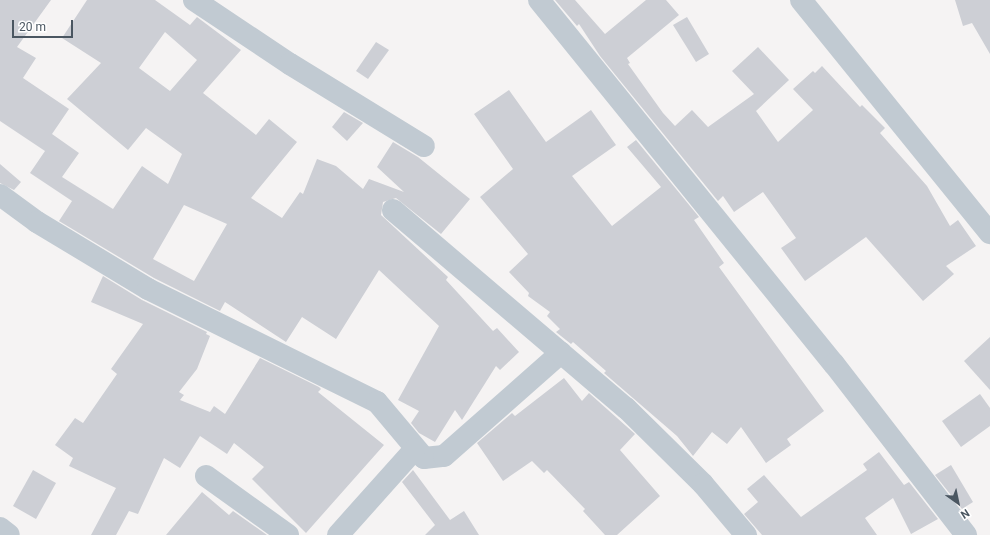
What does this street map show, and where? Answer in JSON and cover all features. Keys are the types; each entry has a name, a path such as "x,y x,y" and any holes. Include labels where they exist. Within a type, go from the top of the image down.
{"street":[{"path":"194,0 290,64 424,146"},
{"path":"539,0 834,364 966,535"},
{"path":"801,0 990,233"},
{"path":"0,195 37,222 148,289 377,402 424,458 444,456 561,353"},
{"path":"393,210 626,408 687,467 746,535"},
{"path":"338,535 416,449"},
{"path":"206,476 288,535"},
{"path":"0,528 9,535"}],"building":[{"path":"0,0 51,0 17,47 36,58 23,78 69,109 52,134 79,153 62,177 113,209 142,166 168,184 182,154 146,128 128,150 67,99 101,63 62,38 87,0 155,0 190,25 197,17 241,50 203,93 256,135 269,119 297,142 251,198 282,218 300,192 303,194 317,159 336,166 363,189 369,179 404,192 377,167 393,142 418,157 470,199 441,234 396,198 383,202 381,215 448,277 446,280 493,331 497,328 519,352 500,370 496,366 462,420 455,410 435,442 419,433 411,423 419,411 398,400 439,326 379,270 336,339 302,317 286,342 225,302 220,311 154,278 59,221 72,201 30,173 45,151 0,121","holes":["165,32 197,60 170,91 139,68","184,205 227,224 194,281 153,259"]},
{"path":"555,0 575,0 605,34 646,0 666,0 679,15 627,58 630,63 628,64 663,113 675,126 692,110 708,127 754,94 732,71 758,47 789,80 756,111 778,142 813,110 793,89 813,71 815,73 822,66 860,107 862,105 885,128 880,133 927,186 950,226 958,220 976,246 946,266 954,274 923,301 866,237 805,281 781,248 796,238 763,192 734,212 723,196 718,201 600,56 579,24 577,26"},
{"path":"955,0 990,0 990,54 972,23 963,26"},
{"path":"687,17 709,54 696,62 673,25"},
{"path":"376,42 389,50 368,79 356,71"},
{"path":"509,90 546,142 591,110 616,145 572,176 612,226 661,187 627,147 636,140 699,217 694,220 724,263 719,267 824,411 787,439 791,445 766,463 741,427 727,444 712,432 693,456 677,436 604,373 606,371 573,342 571,344 556,332 560,329 547,316 550,312 528,296 529,293 509,272 528,254 480,197 513,169 474,114"},
{"path":"344,112 363,123 347,141 332,127"},
{"path":"0,164 21,182 14,190 0,183"},
{"path":"103,276 142,300 207,332 206,334 210,336 197,369 179,392 184,395 180,400 210,412 214,406 225,414 260,358 319,387 321,389 318,392 384,445 306,533 252,479 264,467 234,443 227,454 200,436 180,468 164,458 138,514 129,511 116,535 91,535 116,488 69,466 73,458 55,445 75,418 83,423 117,374 111,369 143,324 91,302"},
{"path":"990,337 990,390 964,361"},
{"path":"564,378 582,401 589,393 635,434 620,450 660,496 617,535 605,535 583,511 585,509 547,470 544,473 532,461 503,481 477,443 512,413 515,416"},
{"path":"980,394 990,408 990,426 961,447 942,421"},
{"path":"879,452 904,485 909,482 938,519 911,534 893,498 865,518 877,535 762,535 744,514 758,502 747,489 764,475 801,517 867,470 863,464"},
{"path":"951,465 973,502 962,509 935,475"},
{"path":"33,470 56,483 36,519 13,506"},
{"path":"413,470 450,520 464,511 479,535 425,535 435,525 402,482"},
{"path":"202,492 229,515 233,511 267,535 166,535"}]}
